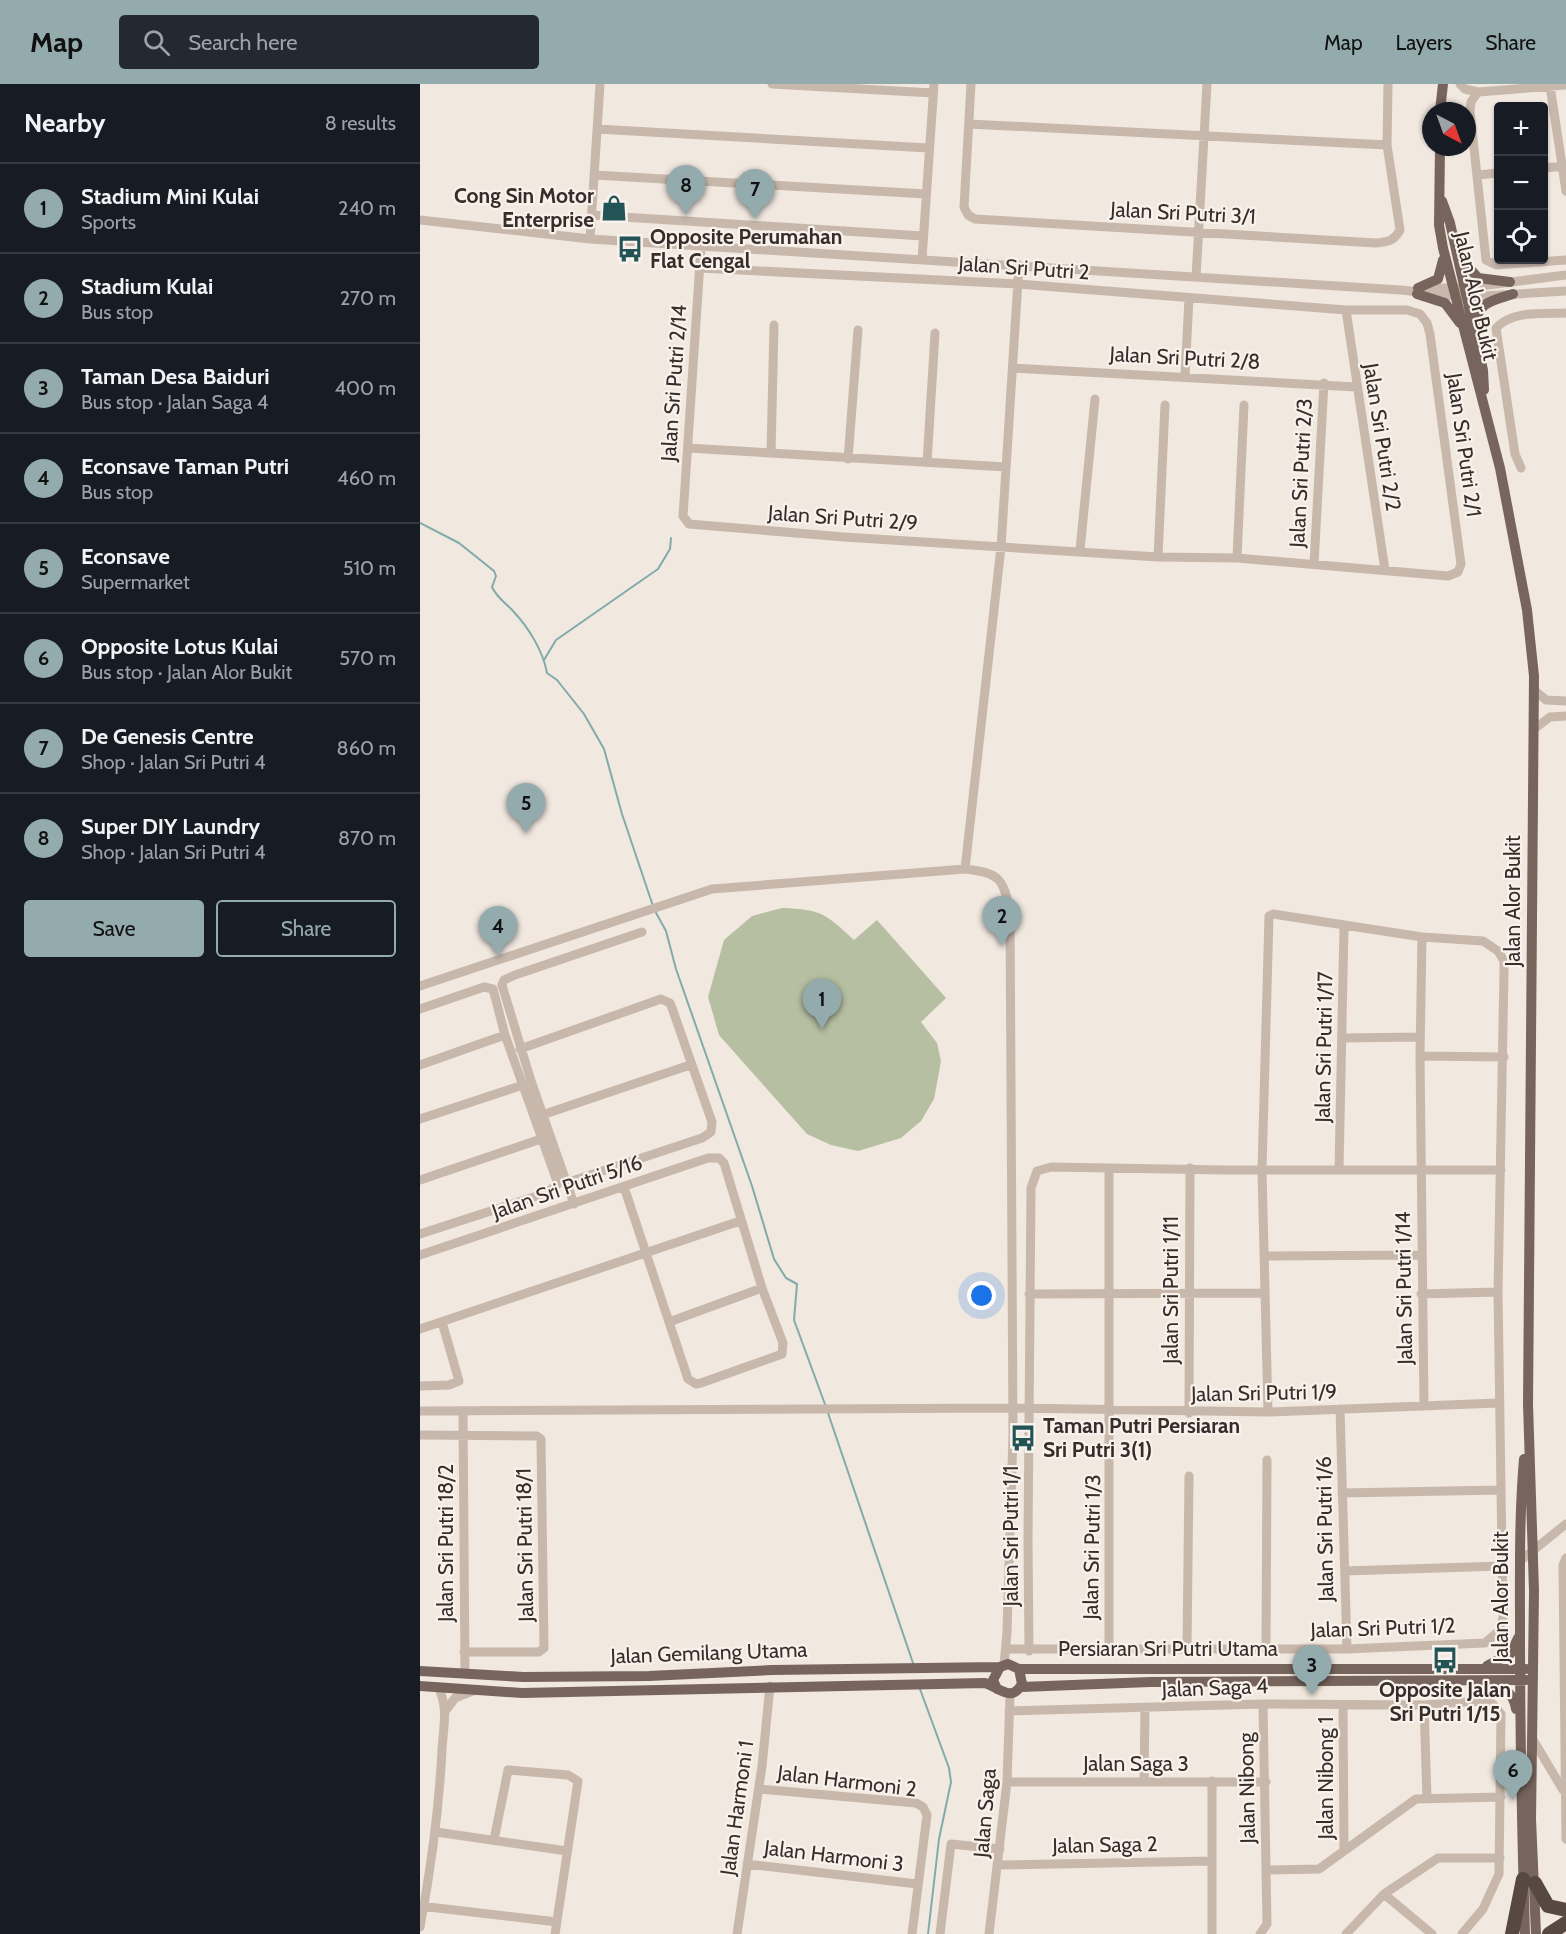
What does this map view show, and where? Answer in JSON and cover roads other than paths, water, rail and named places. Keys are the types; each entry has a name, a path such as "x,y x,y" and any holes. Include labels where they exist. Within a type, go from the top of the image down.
{"highway":[{"path":"1529,1881 1548,1906 1566,1910"},
{"path":"1512,1934 1529,1881"},
{"path":"1549,1934 1566,1923"}],"main road":[{"path":"1441,102 1443,84"},
{"name":"Jalan Alor Bukit","path":"1440,156 1439,225 1443,248 1460,292"},
{"name":"Jalan Alor Bukit","path":"1440,197 1450,223 1460,292 1473,347 1473,372 1485,403 1527,610 1534,690 1528,1404 1533,1680 1531,1819 1525,1934"},
{"path":"1450,223 1472,272 1486,280 1510,282"},
{"path":"1418,291 1438,279 1442,271 1443,248"},
{"path":"1418,291 1445,303 1473,347"},
{"path":"1473,347 1477,312 1489,301 1513,294"},
{"name":"Jalan Alor Bukit","path":"1528,1404 1521,1493 1520,1733 1529,1881 1536,1934"},
{"path":"1484,1667 1511,1653 1520,1634"},
{"path":"1009,1667 1023,1678 1021,1687 1010,1694 997,1689 993,1680 1009,1667"},
{"name":"Persiaran Sri Putri Utama","path":"1009,1667 1484,1667 1533,1680"},
{"name":"Jalan Gemilang Utama","path":"420,1671 523,1677 637,1676 771,1670 1009,1667"},
{"name":"Persiaran Sri Putri Utama","path":"1021,1687 1161,1682 1485,1681 1520,1675 1532,1669"},
{"path":"1485,1681 1507,1690 1515,1700 1520,1733"},
{"name":"Jalan Gemilang Utama","path":"420,1686 522,1693 986,1683 997,1689"}],"street":[{"path":"590,239 600,84"},
{"path":"772,84 934,89 928,148 922,259"},
{"path":"971,84 969,124 1204,134 1387,145 1388,84"},
{"path":"1196,277 1207,84"},
{"path":"1460,84 1465,89 1478,92 1566,85"},
{"path":"1550,86 1566,191"},
{"path":"1478,92 1471,102 1470,111 1486,260 1496,265 1566,260"},
{"name":"Jalan Sri Putri 3/1","path":"969,124 964,207 968,215 975,219 1376,243 1389,242 1400,230 1387,145"},
{"path":"597,129 928,148"},
{"path":"1548,168 1564,170"},
{"path":"1478,175 1494,173"},
{"path":"594,175 926,194"},
{"path":"592,215 923,236"},
{"path":"420,220 590,239 701,247 1418,291 1513,294 1566,291"},
{"name":"Jalan Sri Putri 2/14","path":"684,521 701,247"},
{"path":"965,869 1001,547 1020,265"},
{"name":"Jalan Sri Putri 2","path":"700,268 1018,284 1346,310 1407,310 1420,314 1427,323"},
{"path":"1460,292 1510,282 1566,275"},
{"path":"1185,376 1189,297"},
{"name":"Jalan Sri Putri 2/2","path":"1346,310 1385,570"},
{"path":"1521,468 1515,454 1496,328 1504,320 1513,316 1566,313"},
{"name":"Jalan Sri Putri 2/1","path":"1427,323 1461,553 1458,572"},
{"path":"771,453 774,325"},
{"path":"848,459 858,330"},
{"path":"927,464 935,333"},
{"name":"Jalan Sri Putri 2/8","path":"1013,368 1324,383 1356,387"},
{"name":"Jalan Sri Putri 2/3","path":"1314,564 1324,383"},
{"path":"1080,550 1095,399"},
{"path":"1158,557 1165,405"},
{"path":"1237,558 1244,405"},
{"path":"688,447 927,464 1006,467"},
{"name":"Jalan Sri Putri 2/9","path":"684,521 696,525 1001,547 1080,550 1158,557 1237,558 1448,576 1458,572"},
{"path":"1534,690 1546,700 1566,701"},
{"path":"1534,729 1550,717 1566,716"},
{"path":"420,986 712,889 965,869 990,872 995,875 1004,888 1010,913 1013,1408 1007,1632 1009,1667"},
{"path":"1268,1412 1263,1293 1262,1170 1269,916 1273,914 1422,937 1483,941 1498,951 1504,961 1498,1292 1502,1566 1346,1570"},
{"name":"Jalan Sri Putri 1/17","path":"1339,1170 1344,926"},
{"path":"562,1184 502,992 504,980 642,932"},
{"name":"Jalan Sri Putri 1/14","path":"1422,937 1421,1294 1424,1406"},
{"path":"420,1009 489,986 493,989 505,1035 541,1139 574,1204"},
{"path":"420,1234 707,1135 713,1128 672,1008 666,1000 661,999 520,1049"},
{"path":"420,1065 505,1035"},
{"path":"1342,1038 1420,1036"},
{"path":"1420,1056 1504,1057"},
{"path":"542,1115 690,1065"},
{"path":"420,1119 523,1085"},
{"path":"420,1180 541,1139"},
{"name":"Jalan Sri Putri 5/16","path":"420,1255 708,1158 719,1158 724,1163 740,1221"},
{"name":"Jalan Sri Putri 1/1","path":"1029,1651 1031,1188 1036,1171 1051,1167 1109,1169"},
{"name":"Jalan Sri Putri 1/11","path":"1189,1413 1190,1168"},
{"path":"1109,1169 1501,1170"},
{"name":"Jalan Sri Putri 1/3","path":"1109,1169 1111,1409 1109,1650"},
{"path":"420,1329 442,1322 645,1253 740,1221 783,1343 784,1350 777,1357 696,1384 688,1379 645,1253 624,1187"},
{"path":"1264,1256 1421,1256"},
{"path":"669,1322 762,1288"},
{"path":"1421,1294 1498,1292"},
{"path":"1029,1294 1263,1293"},
{"path":"420,1386 449,1385 459,1381 442,1322"},
{"name":"Jalan Sri Putri 1/9","path":"420,1411 1031,1408 1189,1413 1498,1403"},
{"name":"Jalan Sri Putri 1/6","path":"1340,1409 1347,1648"},
{"name":"Jalan Sri Putri 18/2","path":"463,1411 465,1674"},
{"path":"420,1435 463,1435"},
{"name":"Jalan Sri Putri 18/1","path":"463,1435 537,1436 541,1438 544,1648 539,1652 464,1652"},
{"path":"1266,1648 1267,1460"},
{"path":"1186,1648 1189,1476"},
{"path":"1342,1493 1501,1490"},
{"path":"1520,1561 1566,1524"},
{"path":"1566,1558 1563,1565 1566,1839"},
{"name":"Jalan Sri Putri 1/2","path":"1011,1649 1029,1651 1347,1648 1485,1642 1499,1631 1503,1618 1502,1566"},
{"path":"1007,1632 1011,1649 1009,1667"},
{"name":"Jalan Harmoni 1","path":"737,1934 759,1789 770,1686"},
{"path":"420,1927 436,1832 446,1710 438,1687"},
{"path":"446,1710 454,1698 475,1690"},
{"name":"Jalan Saga","path":"989,1934 1007,1782 1010,1694"},
{"name":"Jalan Saga 4","path":"1009,1711 1263,1704 1343,1706 1481,1701 1494,1704 1501,1714 1502,1797"},
{"name":"Jalan Nibong","path":"1260,1934 1267,1924 1263,1704"},
{"path":"1424,1704 1427,1798"},
{"name":"Jalan Nibong 1","path":"1343,1706 1344,1851"},
{"path":"1144,1782 1145,1708"},
{"path":"1532,1738 1564,1792"},
{"path":"494,1840 508,1770 568,1775 578,1781 555,1934"},
{"path":"1212,1781 1212,1934"},
{"name":"Jalan Saga 3","path":"1007,1782 1266,1782"},
{"name":"Jalan Harmoni 2","path":"759,1789 916,1803 923,1806 927,1815 917,1884"},
{"path":"1267,1870 1319,1869 1411,1801 1427,1798 1502,1797 1499,1874 1490,1897 1462,1934"},
{"path":"436,1832 567,1851"},
{"path":"940,1934 951,1844 1000,1849"},
{"path":"1346,1934 1384,1894 1438,1858 1500,1858"},
{"name":"Jalan Saga 2","path":"998,1865 1212,1861"},
{"name":"Jalan Harmoni 3","path":"747,1864 917,1884"},
{"path":"912,1934 917,1884"},
{"path":"1384,1894 1432,1934"},
{"path":"422,1906 557,1922"}],"waterway":[{"path":"420,523 459,543 494,571 496,576 492,587 494,591 530,632 539,648 547,673 557,680 584,714 604,749 622,814 653,906"},
{"path":"544,660 556,640 658,569 670,549 671,538"},
{"path":"655,911 666,931 676,969 752,1186 774,1259 786,1278 797,1284 794,1320 826,1407"},
{"path":"828,1413 914,1666"},
{"path":"920,1689 949,1768 951,1782 939,1839 928,1934"}],"place":[{"name":"Cong Sin Motor Enterprise","path":"614,208"},
{"name":"Super DIY Laundry","path":"686,215"},
{"name":"De Genesis Centre","path":"755,219"},
{"name":"Opposite Perumahan Flat Cengal","path":"630,249"},
{"name":"Econsave","path":"526,833"},
{"name":"Stadium Kulai","path":"1002,946"},
{"name":"Econsave Taman Putri","path":"498,956"},
{"name":"Stadium Mini Kulai","path":"822,1029"},
{"name":"Taman Putri Persiaran Sri Putri 3(1)","path":"1023,1438"},
{"name":"Opposite Jalan Sri Putri 1/15","path":"1445,1660"},
{"name":"Taman Desa Baiduri","path":"1312,1695"},
{"name":"Opposite Lotus Kulai","path":"1513,1800"}]}
